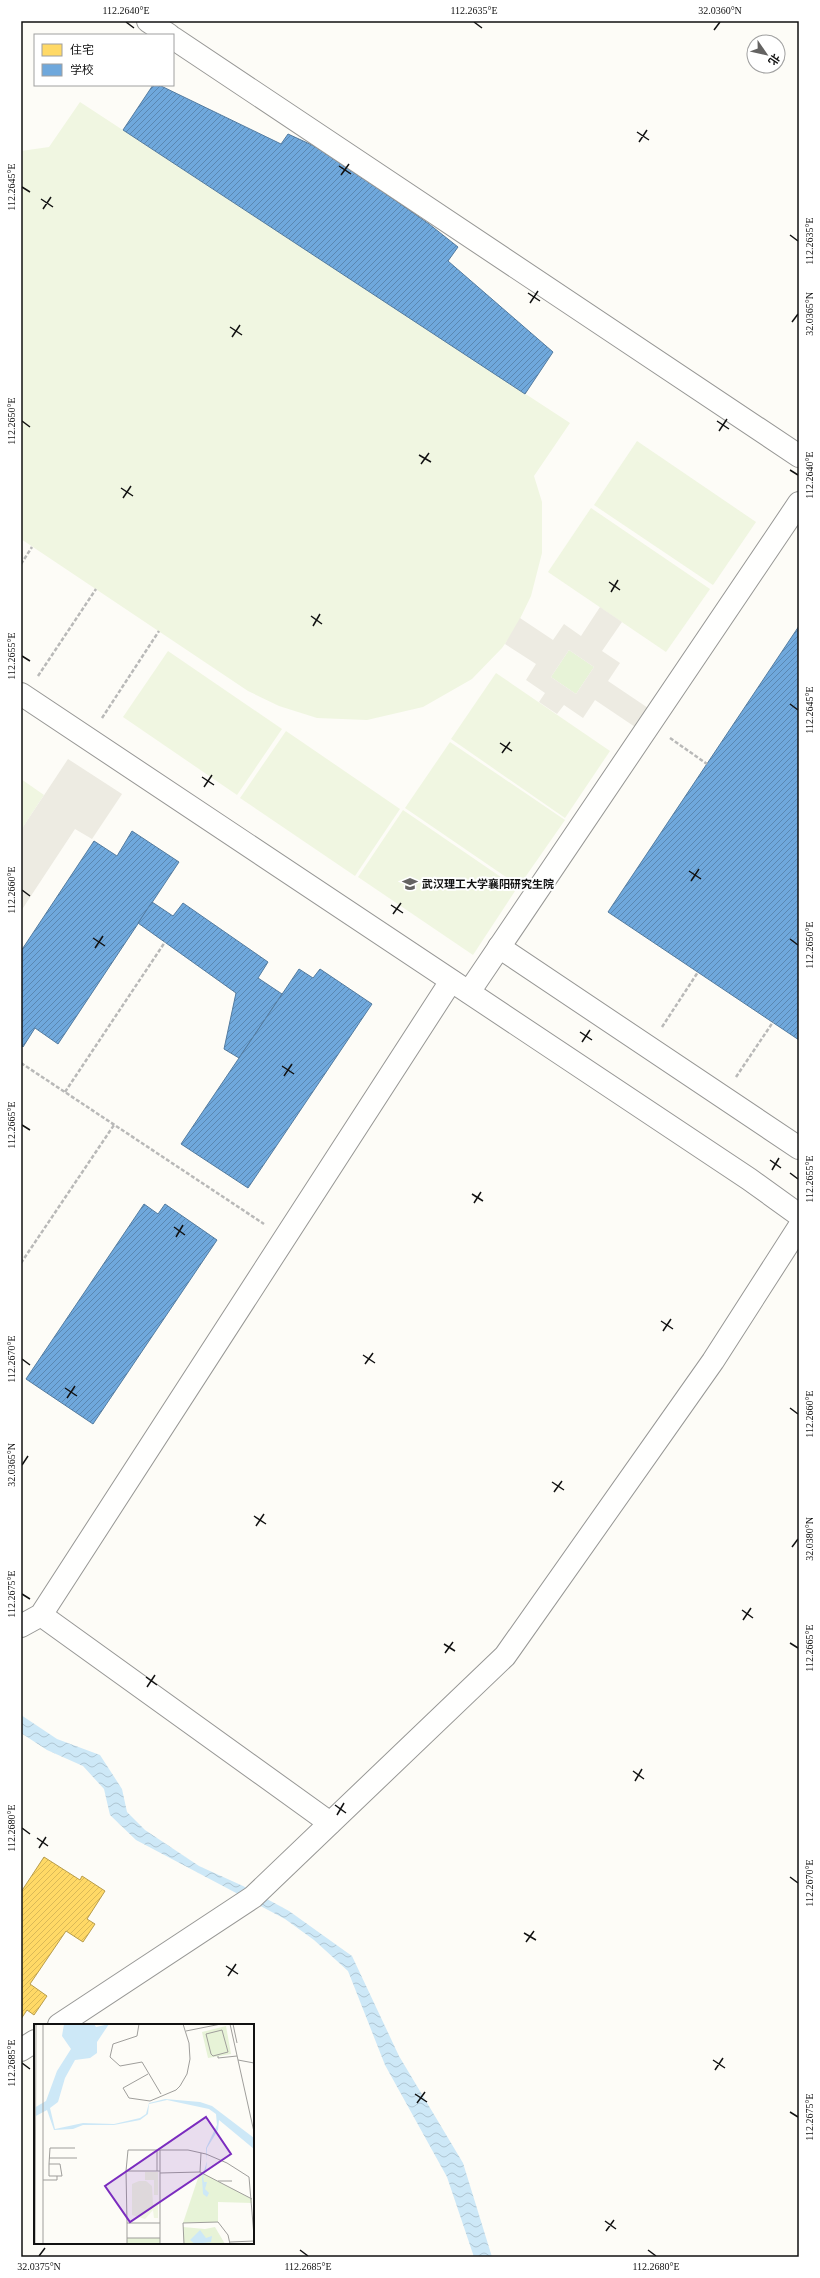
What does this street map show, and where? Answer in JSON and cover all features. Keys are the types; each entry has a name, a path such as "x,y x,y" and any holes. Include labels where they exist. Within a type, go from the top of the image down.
{"street":[{"path":"148,21 168,34"},
{"path":"174,39 799,456"},
{"path":"469,992 799,503"},
{"path":"23,696 749,1179 799,1215"},
{"path":"499,948 799,1148"},
{"path":"21,1626 41,1615 451,981"},
{"path":"61,2024 253,1897 505,1656 713,1361 799,1227"},
{"path":"41,1615 330,1823"},
{"path":"21,2050 34,2042"}],"path":[{"path":"21,564 32,547"},
{"path":"23,696 96,589"},
{"path":"88,739 159,631"},
{"path":"650,724 707,764"},
{"path":"65,1092 166,942"},
{"path":"648,1047 698,972"},
{"path":"722,1097 773,1022"},
{"path":"21,1062 285,1238"},
{"path":"21,1263 114,1125"}],"green space":[{"path":"80,102 570,423 534,476 542,502 542,553 531,596 514,631 502,648 472,679 423,707 367,720 317,718 279,706 248,691 21,539 21,151 49,147"},
{"path":"637,441 756,522 713,585 594,505"},
{"path":"591,508 710,589 666,652 548,572"},
{"path":"569,650 594,667 576,694 551,677"},
{"path":"168,651 282,729 237,795 123,717"},
{"path":"496,673 610,751 565,818 451,739"},
{"path":"286,731 400,809 355,876 240,798"},
{"path":"450,742 565,820 519,886 405,808"},
{"path":"21,779 44,795 21,830"},
{"path":"403,810 517,888 473,955 358,877"}],"shaded area":[{"path":"600,607 622,622 602,651 620,663 608,681 657,714 644,733 595,700 583,718 564,705 557,714 539,702 545,693 526,680 536,664 505,644 520,618 553,640 564,624 581,636","holes":["569,650 594,667 576,694 551,677"]},
{"path":"68,759 122,794 92,839 75,829 21,911 21,830"}],"water":[{"path":"21,1715 57,1739 100,1755 122,1789 127,1812 145,1830 199,1866 243,1886 289,1911 352,1956 399,2056 463,2163 492,2257 474,2257 447,2177 385,2065 348,1971 314,1940 285,1919 136,1840 110,1815 104,1789 83,1766 47,1750 21,1733"}],"building: 住宅":[{"path":"44,1857 80,1880 82,1876 105,1891 87,1919 95,1924 83,1942 66,1931 30,1984 47,1996 34,2015 27,2010 21,2019 21,1892"}],"building: 学校":[{"path":"152,86 161,86 281,144 288,134 325,151 429,224 458,247 448,261 553,352 525,394 123,130"},
{"path":"799,626 799,1040 608,912"},
{"path":"132,831 179,862 58,1044 35,1028 23,1047 21,1045 21,951 94,841 117,856"},
{"path":"152,902 173,916 183,903 268,962 258,978 282,994 239,1058 224,1049 236,993 138,923"},
{"path":"299,969 313,978 320,969 372,1004 248,1188 181,1144"},
{"path":"144,1204 158,1214 165,1204 217,1240 93,1424 26,1379"}],"place":[{"name":"武汉理工大学襄阳研究生院","path":"410,884"}]}
